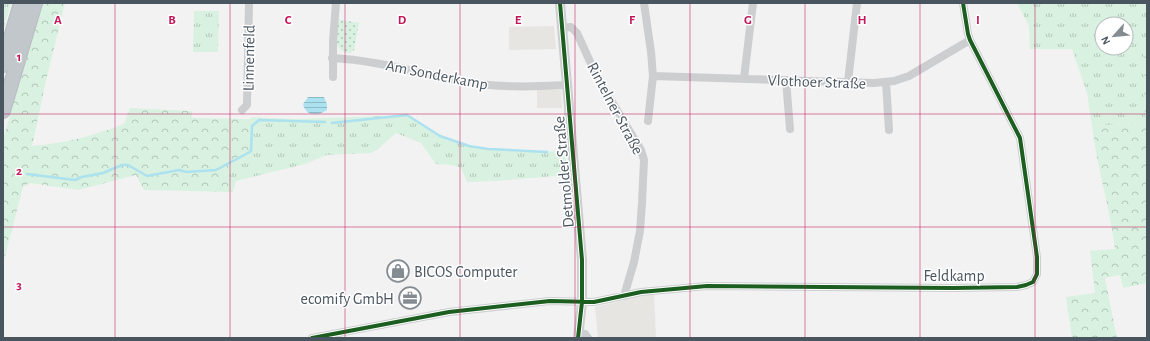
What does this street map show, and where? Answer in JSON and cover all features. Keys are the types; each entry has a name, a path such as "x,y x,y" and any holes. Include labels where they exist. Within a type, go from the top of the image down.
{"highway":[{"path":"3,65 21,3"},
{"path":"3,111 35,3"}],"street":[{"name":"Linnenfeld","path":"242,110 246,105 249,3"},
{"path":"333,77 332,58 336,3"},
{"name":"Detmolder Straße","path":"560,3 582,260 582,302 578,335"},
{"name":"Rintelner Straße","path":"644,3 652,52 653,76 648,121"},
{"path":"744,78 752,3"},
{"path":"848,82 857,3"},
{"name":"Feldkamp","path":"312,338 456,311 550,301 599,302 640,292 707,286 953,288 1017,287 1033,282 1036,274 1037,257 1020,138 970,40 963,3"},
{"name":"Rintelner Straße","path":"562,28 571,27 577,33 597,77 643,155 640,231 634,262 624,296"},
{"name":"Vlothoer Straße","path":"653,76 874,83 886,82 901,79 913,74 970,40"},
{"name":"Am Sonderkamp","path":"332,58 353,59 384,64 456,81 506,86 567,85"},
{"path":"786,80 790,129"},
{"path":"886,82 889,130"},
{"path":"578,335 585,334 588,338"}],"shaded area":[{"path":"554,26 556,49 509,50 509,27"},
{"path":"537,90 561,90 562,108 537,108"},
{"path":"654,294 656,338 598,338 595,307"}],"green space":[{"path":"5,3 11,3 3,31 3,10"},
{"path":"43,3 65,3 32,146 79,138 124,124 130,108 192,111 192,118 247,119 251,125 251,151 228,163 233,192 144,190 136,175 78,190 30,183 23,187 3,264 3,139"},
{"path":"1017,3 1147,3 1147,50 1144,50 1145,123 1092,126 1087,93 1072,49 1030,49 1029,26"},
{"path":"194,11 219,11 218,52 193,52"},
{"path":"337,19 359,23 354,50 351,53 342,51 336,43"},
{"path":"1144,50 1147,50 1147,283 1123,288 1120,275 1105,278 1117,338 1072,338 1066,297 1095,293 1090,251 1115,249 1092,126 1145,123"},
{"path":"407,115 428,130 456,143 502,151 565,151 567,175 467,182 461,168 452,165 436,164 421,143 396,133 377,150 371,153 327,155 305,164 236,181 233,192 228,163 251,125 247,119 251,119 251,117 297,119"}],"water":[{"path":"308,97 324,97 327,104 327,110 316,114 307,111 303,104"}],"waterway":[{"path":"332,123 407,115 440,136 469,146 488,149 547,152"},
{"path":"27,174 75,180 82,177 103,173 122,165 128,165 147,176 179,170 186,172 216,170 251,151 252,126 259,120 325,122"}],"cycle path":[{"path":"560,3 582,260 582,302 578,338"},
{"path":"312,338 449,312 550,301 594,302 641,292 707,286 953,288 1017,287 1033,282 1037,274 1037,257 1020,138 970,40 963,3"}],"place":[{"name":"BICOS Computer","path":"398,271"},
{"name":"ecomify GmbH","path":"410,298"}]}
